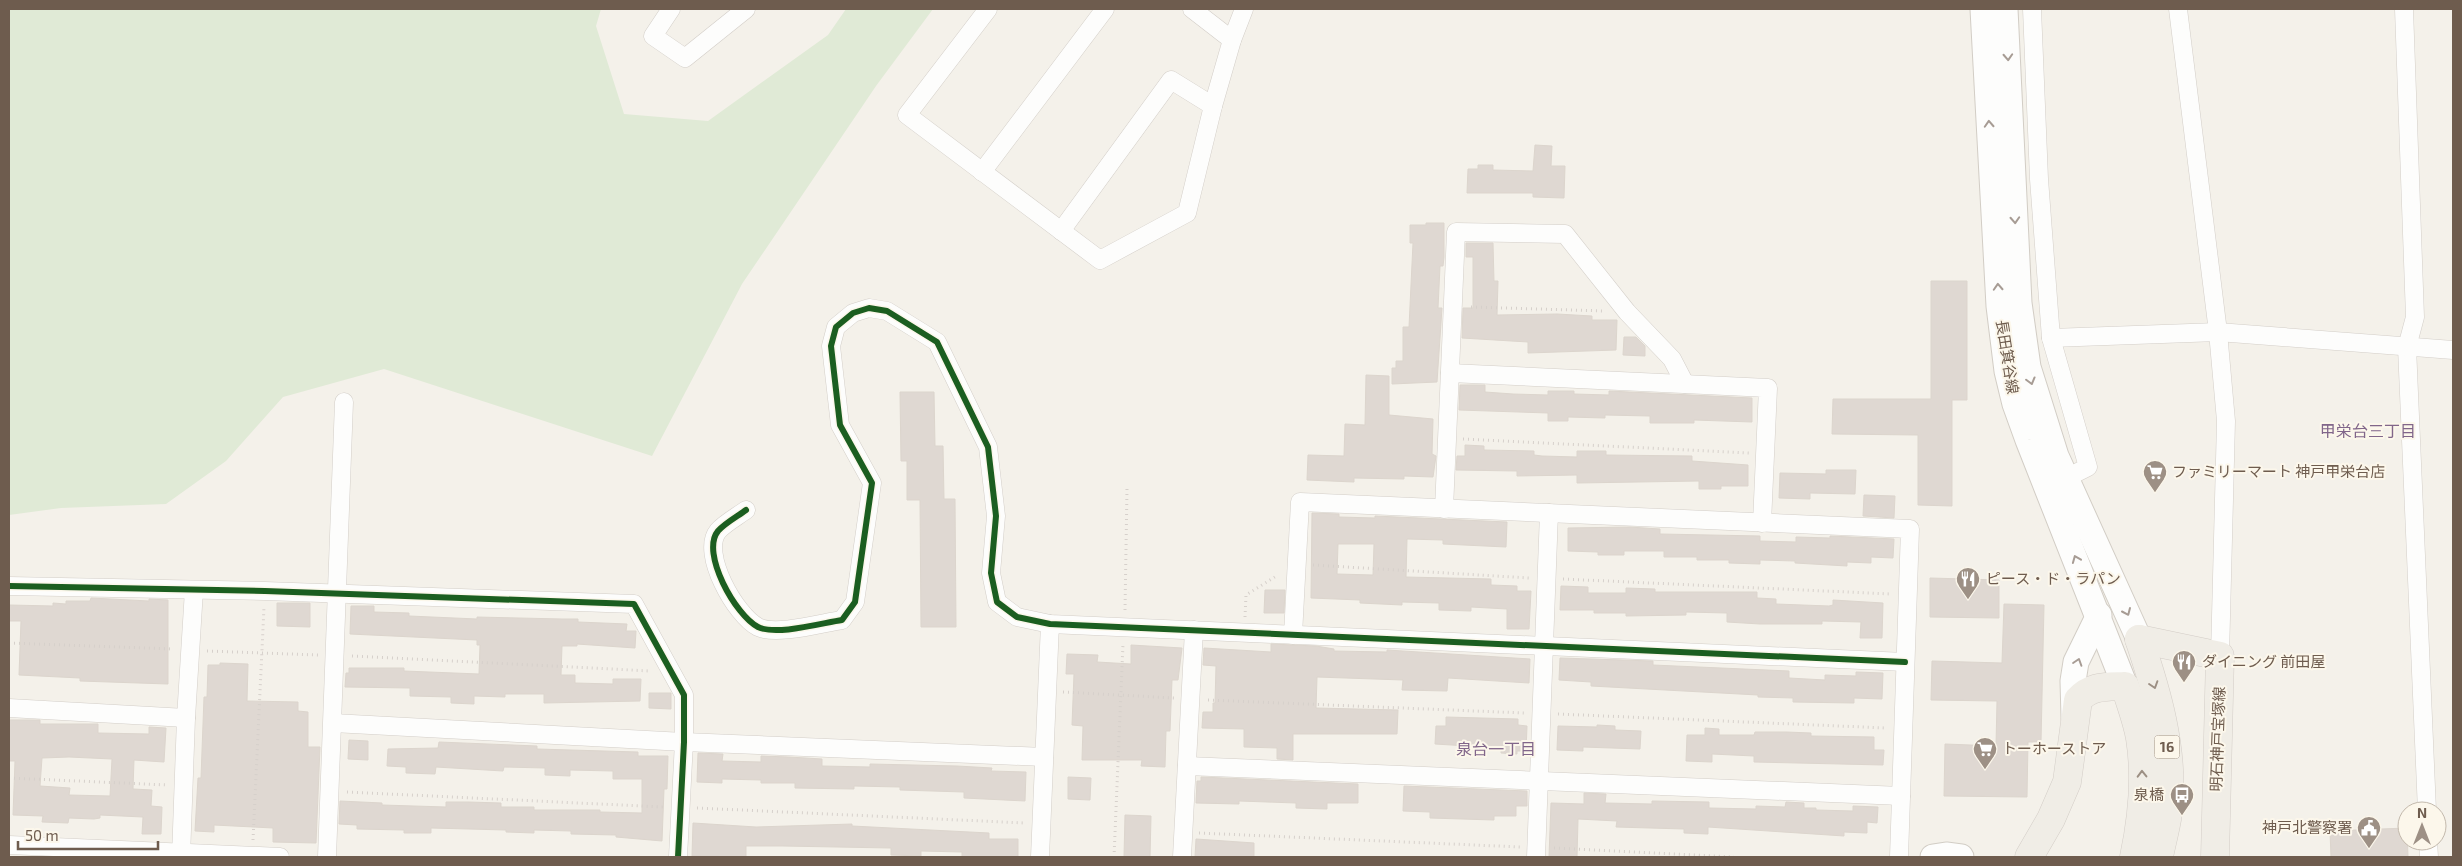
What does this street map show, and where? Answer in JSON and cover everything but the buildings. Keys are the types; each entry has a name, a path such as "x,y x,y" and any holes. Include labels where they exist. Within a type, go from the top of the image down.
{"main road":[{"path":"2139,639 2220,656"},
{"name":"16","path":"2139,639 2157,693 2167,747 2169,804 2159,857"},
{"name":"明石神戸宝塚線","path":"2215,857 2220,656"},
{"path":"2029,857 2051,819 2067,782 2078,700 2084,693 2093,688 2125,686"},
{"name":"16","path":"2125,686 2140,738 2142,775 2142,801 2134,857"}],"street":[{"path":"671,9 653,36 685,58 746,9"},
{"path":"988,9 907,115 1100,260 1187,213 1212,106 1232,40 1244,9"},
{"path":"982,172 1104,9"},
{"path":"1192,9 1232,40"},
{"name":"長田箕谷線","path":"1983,9 1999,306 2007,371 2015,404 2028,440 2099,615 2125,686"},
{"name":"長田箕谷線","path":"2006,9 2020,312 2028,367 2037,401 2066,478 2139,639"},
{"path":"2032,9 2039,180 2051,338 2088,467 2066,478"},
{"path":"2178,9 2218,332 2226,421 2220,656"},
{"path":"2404,9 2415,317 2407,347 2427,801"},
{"path":"1061,231 1171,80 1212,106"},
{"path":"1444,509 1456,232 1565,234 1628,312 1672,359 1685,384"},
{"path":"746,510 718,531 712,549 716,567 742,615 759,627 778,630 842,620 855,602 872,482 840,425 831,346 836,327 853,314 869,308 887,311 937,342 988,447 996,516 990,573 997,602 1017,617 1050,624 1905,662"},
{"path":"2051,338 2218,332 2453,350"},
{"path":"1450,373 1768,388 1762,523"},
{"path":"327,857 344,402"},
{"path":"1293,635 1300,502 1910,529 1899,857"},
{"path":"1536,852 1550,513"},
{"path":"9,586 337,593 634,604 684,695 684,742 678,857"},
{"path":"181,855 186,718 194,590"},
{"path":"2074,728 2076,662 2099,615"},
{"path":"1040,857 1050,624"},
{"path":"1182,857 1194,630"},
{"path":"9,708 186,718"},
{"path":"332,723 684,742 1044,757"},
{"path":"1187,766 1901,796"},
{"path":"9,845 181,855 280,857"},
{"path":"1933,857 1946,855 1962,857"}],"path":[{"path":"1453,306 1628,312"},
{"path":"1447,438 1765,454"},
{"path":"1114,857 1124,627 1127,488"},
{"path":"253,856 265,591"},
{"path":"1048,691 1190,699 1903,729"},
{"path":"9,778 184,785"},
{"path":"1184,832 1536,852 1734,857"}],"green space":[{"path":"9,9 601,9 596,26 624,114 708,121 828,35 846,9 933,9 876,86 742,284 652,456 384,369 283,397 226,461 166,504 61,508 9,515"}],"cycle path":[{"path":"746,510 718,531 714,541 714,554 723,583 731,598 749,621 758,627 766,629 787,630 842,620 855,602 872,483 840,425 831,346 836,327 853,313 869,308 887,311 937,342 988,447 996,516 991,573 997,602 1017,617 1050,624 1905,662"},
{"path":"9,586 265,591 634,604 684,695 684,742 678,857"}],"place":[{"name":"ファミリーマート 神戸甲栄台店","path":"2155,493"},
{"name":"ピース・ド・ラパン","path":"1968,600"},
{"name":"ダイニング 前田屋","path":"2184,683"},
{"name":"トーホーストア","path":"1985,770"},
{"name":"泉橋","path":"2182,816"},
{"name":"神戸北警察署","path":"2369,849"}],"district":[{"name":"甲栄台三丁目","path":"2368,431"},
{"name":"泉台一丁目","path":"1496,749"}]}
